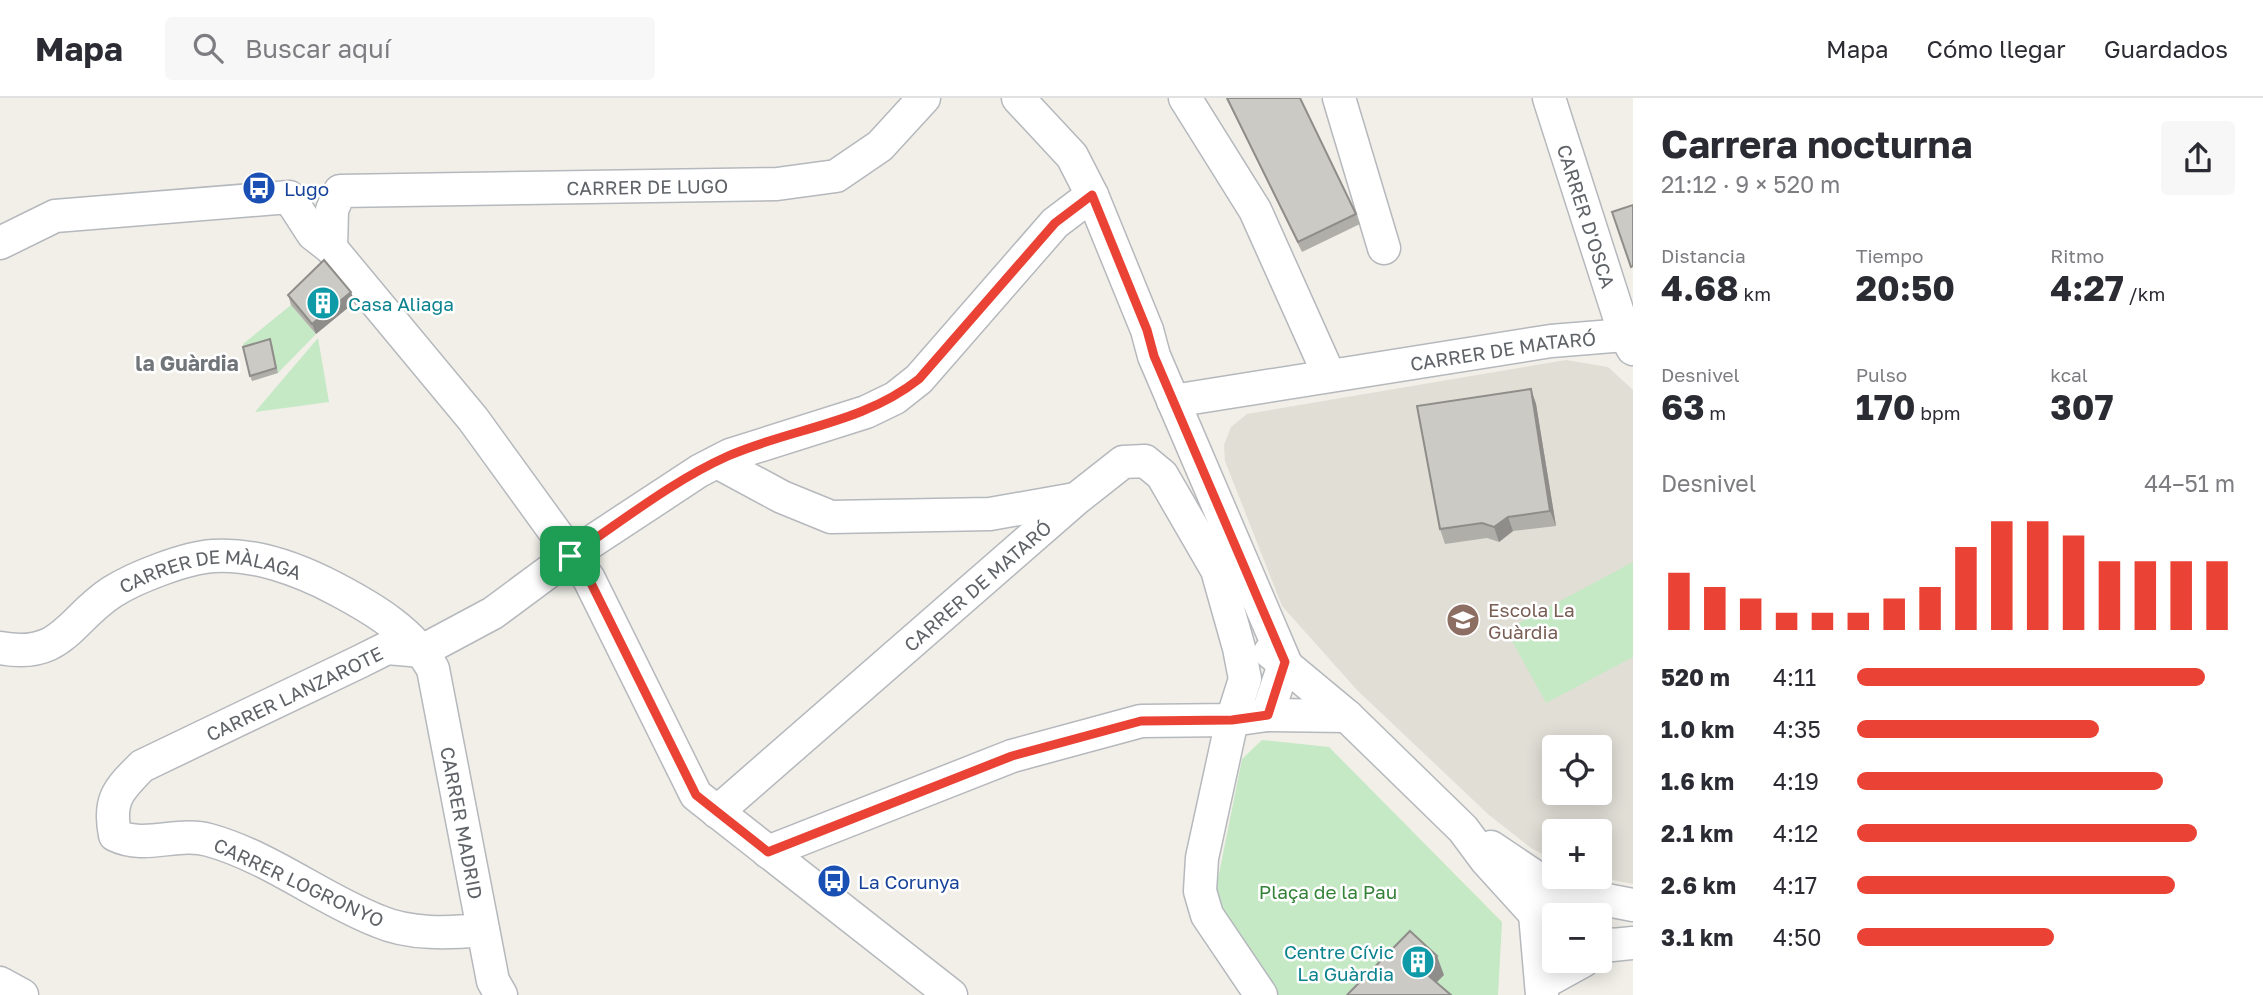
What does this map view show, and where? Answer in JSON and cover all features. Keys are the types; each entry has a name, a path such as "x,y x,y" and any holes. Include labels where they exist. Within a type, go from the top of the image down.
{"street":[{"name":"CARRER DE LUGO","path":"331,248 332,210 340,191 777,184 836,176 880,146 924,98"},
{"path":"1018,98 1072,156 1092,195 1173,401 1285,662 1268,715"},
{"path":"1185,98 1255,210 1329,374"},
{"path":"1339,98 1384,248"},
{"name":"CARRER D'OSCA","path":"1549,98 1629,342"},
{"path":"422,651 493,613 570,556 717,462 866,412 895,398 919,379 1055,223 1092,195"},
{"path":"0,243 55,216 289,197 313,233 331,248 473,419 589,579 696,795 951,995"},
{"name":"CARRER DE MATARÓ","path":"1173,401 1329,374 1551,341 1629,342"},
{"name":"CARRER DE MATARÓ","path":"716,812 1076,499 1123,462 1145,461 1162,475 1259,645 1285,662 1347,716 1463,829 1486,860 1542,904"},
{"path":"717,462 782,497 831,517 990,514 1076,499"},
{"name":"CARRER DE MÀLAGA","path":"0,648 16,651 51,646 112,592 159,570 212,555 264,561 315,578 376,611 422,651"},
{"name":"CARRER DE MATARÓ","path":"1217,570 1240,648 1245,679 1232,720 1202,858 1200,891 1207,915 1261,995"},
{"name":"CARRER LANZAROTE","path":"115,835 111,816 118,791 142,766 387,648 422,651"},
{"name":"CARRER MADRID","path":"422,651 433,669 493,981 501,995"},
{"path":"768,852 1012,756 1141,721 1232,720 1268,715 1347,716"},
{"name":"CARRER LOGRONYO","path":"115,835 129,842 206,839 250,855 380,922 441,933 483,930"},
{"path":"1612,907 1633,905"},
{"path":"0,983 22,995"}],"shaded area":[{"name":"Escola La Guàrdia","path":"1566,360 1608,367 1633,390 1633,884 1612,880 1612,819 1542,819 1542,854 1531,848 1489,815 1357,690 1282,606 1225,461 1224,445 1231,427 1247,414"}],"green space":[{"path":"291,305 316,334 278,373 272,345 245,352 243,344"},
{"path":"318,338 329,402 255,412"},
{"path":"1633,562 1633,657 1546,703 1506,630"},
{"name":"Plaça de la Pau","path":"1262,740 1329,747 1502,922 1498,995 1276,995 1231,930 1215,894 1242,759"}],"building":[{"path":"1227,98 1300,98 1356,214 1298,242"},
{"path":"1633,205 1633,266 1631,267 1612,212"},
{"name":"Casa Aliaga","path":"324,260 351,292 312,324 288,295"},
{"path":"270,339 276,368 250,376 243,347"},
{"path":"1531,389 1550,511 1508,517 1494,527 1482,523 1440,529 1417,406"},
{"path":"1410,931 1437,956 1423,971 1451,995 1347,995"}],"place":[{"name":"Lugo","path":"259,188"},
{"name":"Casa Aliaga","path":"323,303"},
{"name":"Escola La Guàrdia","path":"1463,620"},
{"name":"La Corunya","path":"834,881"},
{"name":"Centre Cívic La Guàrdia","path":"1418,962"}],"district":[{"name":"la Guàrdia","path":"187,363"}],"route":[{"path":"1092,195 1147,330 1154,356 1285,662 1268,715 1232,720 1141,721 1012,756 768,852 696,795 589,579 570,556 698,471 730,455 866,412 895,398 919,379 1055,223 1092,195"}]}
